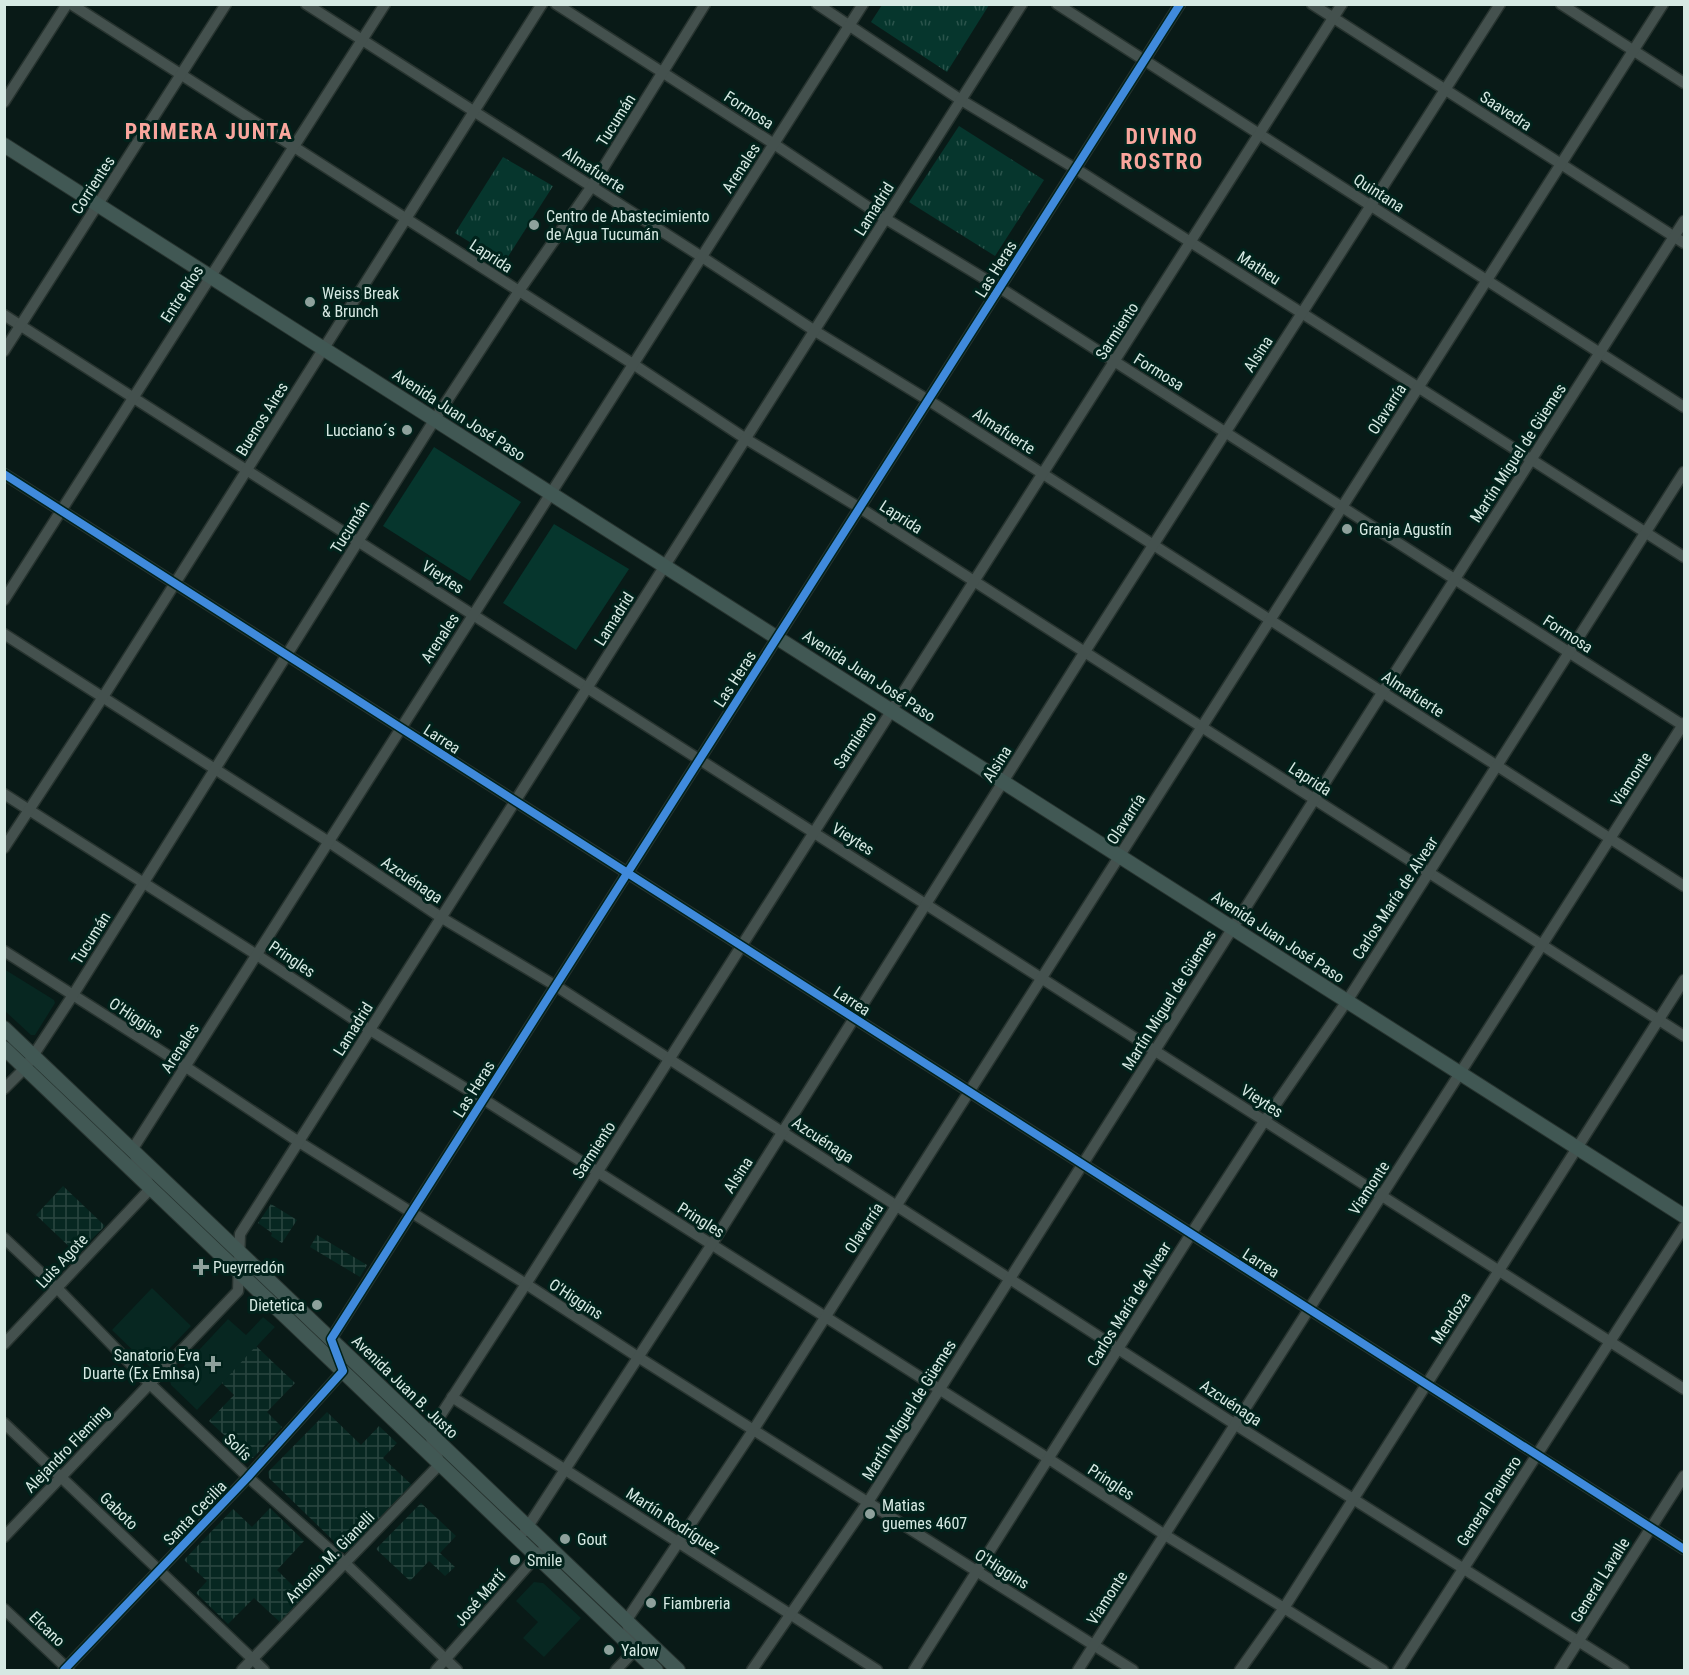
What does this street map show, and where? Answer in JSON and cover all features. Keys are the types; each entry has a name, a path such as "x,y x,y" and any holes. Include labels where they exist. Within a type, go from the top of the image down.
{"main road":[{"name":"Avenida Juan José Paso","path":"4,145 1684,1216"},
{"name":"Avenida Juan B. Justo","path":"4,1028 678,1671"},
{"name":"Avenida Juan B. Justo","path":"4,1048 146,1193 239,1272 657,1671"}],"street":[{"name":"Laprida","path":"69,4 633,364 746,439 860,508 1684,1036"},
{"path":"4,102 69,4"},
{"name":"Corrientes","path":"4,351 226,4"},
{"name":"Almafuerte","path":"306,4 1684,886"},
{"name":"Entre Ríos","path":"4,600 385,4"},
{"name":"Buenos Aires","path":"4,848 103,697 542,4"},
{"name":"Formosa","path":"556,4 886,219 1000,288 1684,725"},
{"name":"Tucumán","path":"4,1089 25,1068 73,995 435,419 519,291 592,186 705,4"},
{"name":"Matheu","path":"817,4 962,100 1076,169 1684,557"},
{"name":"Arenales","path":"132,1149 258,955 400,728 863,4"},
{"name":"Lamadrid","path":"239,1272 240,1234 1022,4"},
{"name":"Quintana","path":"1057,4 1684,407"},
{"name":"Las Heras","path":"331,1339 1180,4"},
{"name":"Saavedra","path":"1311,4 1684,243"},
{"name":"Sarmiento","path":"429,1433 1342,4"},
{"name":"Alsina","path":"518,1538 528,1527 712,1244 1084,653 1500,4"},
{"path":"1562,4 1684,83"},
{"name":"Olavarría","path":"626,1621 826,1317 1663,4"},
{"name":"Martín Miguel de Güemes","path":"752,1671 868,1502 1684,221"},
{"name":"Vieytes","path":"4,315 1684,1389"},
{"name":"Carlos María de Alvear","path":"914,1671 1191,1234 1265,1120 1347,1001 1684,472"},
{"name":"Larrea","path":"4,474 1684,1549"},
{"name":"Azcuénaga","path":"4,634 329,842 442,918 556,986 1236,1425 1624,1671"},
{"name":"Viamonte","path":"1078,1671 1684,725"},
{"name":"Pringles","path":"4,794 258,955 370,1030 483,1099 940,1389 1165,1535 1383,1671"},
{"name":"O'Higgins","path":"4,951 299,1142 1133,1671"},
{"name":"Mendoza","path":"1240,1671 1284,1608 1684,980"},
{"path":"132,1149 146,1193"},
{"name":"Luis Agote","path":"4,1344 146,1193"},
{"name":"General Paunero","path":"1398,1671 1684,1227"},
{"name":"Solís","path":"4,1238 57,1288 150,1384 248,1477 345,1563 457,1671"},
{"name":"Alejandro Fleming","path":"4,1537 238,1291 239,1272"},
{"path":"331,1339 343,1371"},
{"name":"Santa Cecilia","path":"66,1670 248,1477 343,1371"},
{"name":"Martín Rodríguez","path":"452,1397 877,1671"},
{"name":"Gaboto","path":"4,1423 264,1671"},
{"path":"429,1433 440,1464"},
{"name":"Antonio M. Gianelli","path":"242,1671 440,1464"},
{"name":"General Lavalle","path":"1560,1671 1684,1476"},
{"name":"José Martí","path":"436,1671 546,1545"},
{"name":"Elcano","path":"4,1609 66,1670"},
{"path":"615,1671 635,1650 626,1621"}],"shaded area":[{"path":"4,969 54,1000 55,1003 35,1035 31,1035 5,1011"},
{"path":"63,1186 105,1226 77,1254 36,1215"},
{"path":"271,1204 297,1220 282,1243 258,1223"},
{"path":"317,1235 367,1265 360,1277 310,1247"},
{"name":"Sanatorio Eva Duarte (Ex Emhsa)","path":"152,1288 191,1326 151,1368 112,1330"},
{"name":"Sanatorio Eva Duarte (Ex Emhsa)","path":"263,1317 275,1327 197,1410 171,1385 170,1381 228,1319 246,1335"},
{"path":"256,1346 295,1383 267,1412 282,1427 253,1458 249,1458 209,1421 234,1395 222,1383"},
{"path":"327,1412 361,1445 379,1426 397,1443 383,1458 413,1486 350,1552 345,1552 269,1478 268,1472"},
{"path":"421,1503 456,1536 440,1553 455,1567 445,1576 429,1561 410,1581 376,1549"},
{"path":"270,1508 304,1541 277,1570 305,1598 281,1623 254,1598 228,1624 196,1593 207,1581 184,1560 233,1509 252,1527"},
{"path":"534,1582 543,1583 581,1618 544,1657 523,1638 538,1622 516,1601"}],"green space":[{"path":"882,5 989,5 947,72 871,22"},
{"path":"959,126 1044,180 995,256 909,202"},
{"path":"503,157 553,186 504,263 455,233"},
{"path":"434,447 521,502 470,581 383,526"},
{"path":"554,524 629,569 576,650 503,603"}],"cycle path":[{"path":"64,1670 248,1477 343,1371 331,1339 1180,4"},
{"path":"4,474 1684,1549"}],"place":[{"name":"Centro de Abastecimiento de Agua Tucumán","path":"534,225"},
{"name":"Weiss Break & Brunch","path":"310,302"},
{"name":"Lucciano´s","path":"407,430"},
{"name":"Granja Agustín","path":"1347,529"},
{"name":"Pueyrredón","path":"201,1267"},
{"name":"Dietetica","path":"317,1305"},
{"name":"Sanatorio Eva Duarte (Ex Emhsa)","path":"213,1364"},
{"name":"Matias guemes 4607","path":"870,1514"},
{"name":"Gout","path":"565,1539"},
{"name":"Smile","path":"515,1560"},
{"name":"Fiambreria","path":"651,1603"},
{"name":"Yalow","path":"609,1650"}],"district":[{"name":"PRIMERA JUNTA","path":"209,131"},
{"name":"DIVINO ROSTRO","path":"1162,148"}]}
